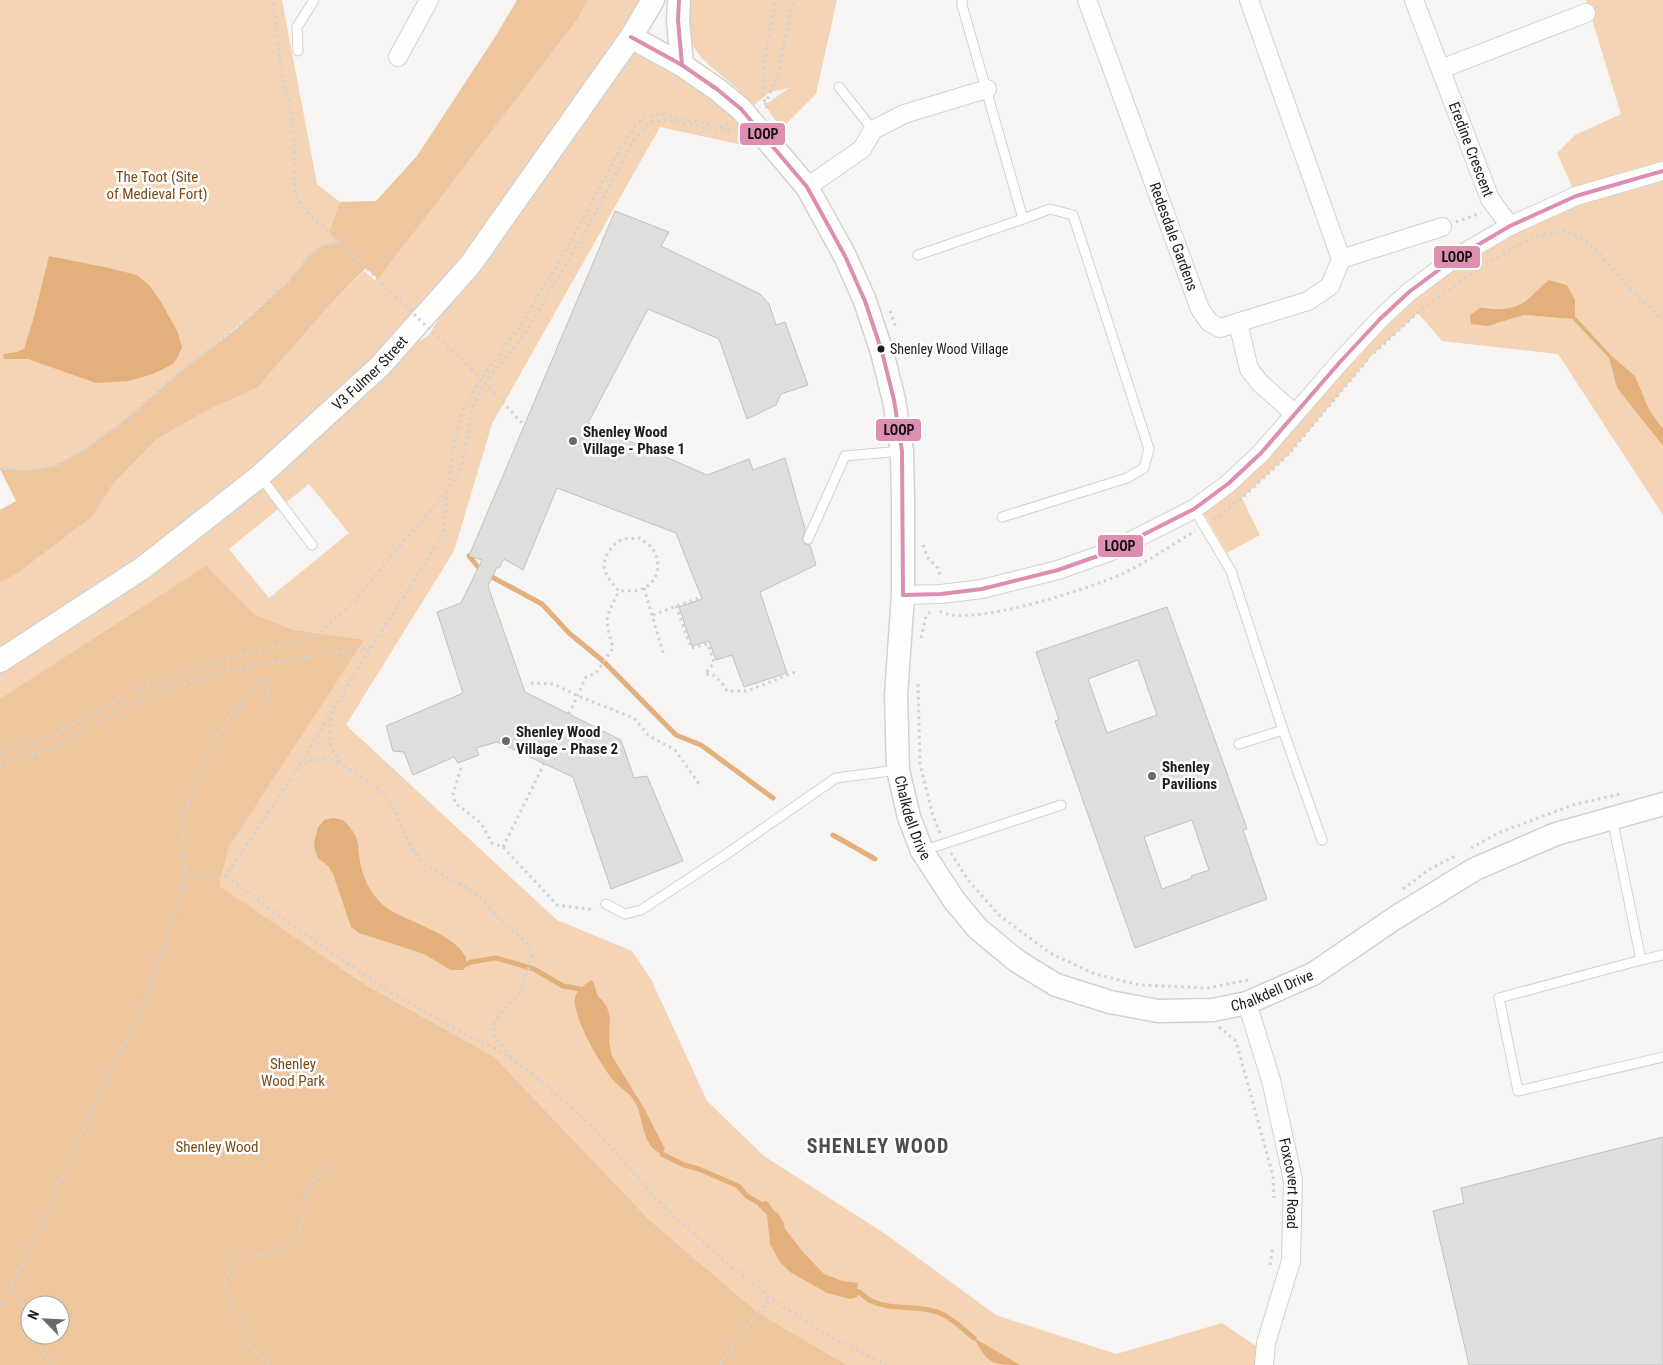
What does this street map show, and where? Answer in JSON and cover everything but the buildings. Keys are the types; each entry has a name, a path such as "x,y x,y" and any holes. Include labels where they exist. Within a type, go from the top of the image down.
{"street":[{"path":"398,57 430,0"},
{"name":"V3 Fulmer Street","path":"0,661 144,567 260,476 380,366 470,265 631,37 653,0"},
{"path":"679,0 678,20 682,66"},
{"name":"Redesdale Gardens","path":"1087,0 1200,309 1209,322 1220,328 1308,301 1330,286 1341,259"},
{"path":"1249,0 1341,259 1442,227"},
{"name":"Eredine Crescent","path":"1414,0 1490,199 1510,226"},
{"path":"1440,69 1586,13"},
{"name":"Chalkdell Drive","path":"631,37 682,66 752,111 807,187 845,256 865,301 882,352 894,400 902,451 904,501 902,595 896,695 898,770 909,817 922,851 954,900 978,929 1017,961 1056,985 1110,1002 1158,1011 1213,1010 1247,1003 1313,974 1394,918 1475,869 1556,834 1663,804"},
{"path":"807,187 862,149 873,130 904,114 987,89"},
{"path":"902,595 941,594 1000,585 1058,570 1109,552 1194,508 1229,482 1262,453 1380,319 1409,292 1452,260 1510,226 1576,196 1663,171"},
{"path":"1238,323 1250,369 1260,383 1295,414"},
{"name":"Foxcovert Road","path":"1247,1003 1271,1080 1293,1180 1291,1261 1266,1343 1264,1365"}],"lane":[{"path":"298,51 297,27 314,0"},
{"path":"962,0 1024,219"},
{"path":"839,87 873,130"},
{"path":"918,255 1050,210 1073,215 1149,449 1144,468 1127,478 1002,517"},
{"path":"808,539 845,456 902,451"},
{"path":"260,476 312,544"},
{"path":"1194,508 1231,571 1283,730 1322,840"},
{"path":"1239,744 1283,730"},
{"path":"606,904 625,914 641,910 725,856 836,778 898,770"},
{"path":"922,851 1061,805"},
{"path":"1612,818 1641,960"},
{"path":"1663,955 1499,998 1518,1091 1663,1057"}],"path":[{"path":"272,0 281,70 290,106 294,140 295,194 305,210 471,369 524,425"},
{"path":"186,872 218,880 226,876 299,766 371,647 424,567 444,530 447,492 454,447 463,409 480,379 519,328 563,255 634,127 643,118 658,114 724,127 752,111 762,92 776,0"},
{"path":"0,754 55,735 127,693 231,658 314,637 354,602 390,557 447,492 462,467 473,406 485,384 524,335 584,234 634,140 650,122 669,120 717,131 734,131 752,111 778,74 793,0"},
{"path":"752,111 762,92"},
{"path":"752,111 771,113"},
{"path":"1442,227 1496,208"},
{"path":"920,644 926,616 934,607 943,613 959,616 991,612 1053,598 1122,574 1204,526 1242,498 1289,454 1372,355 1424,307 1477,270 1534,236 1567,232 1589,242 1636,295 1663,320"},
{"path":"0,469 26,471 57,464 88,448 129,417 169,381 237,328 288,282 307,258 322,246 339,242"},
{"path":"888,304 897,330"},
{"path":"640,538 652,548 658,561 657,572 652,582 644,588 619,591 604,569 606,560 612,546 623,540 640,538"},
{"path":"922,542 927,557 938,568 943,584 941,594"},
{"path":"644,588 664,656"},
{"path":"569,714 586,677 596,673 613,648 606,625 606,616 619,591"},
{"path":"653,615 701,597"},
{"path":"676,606 691,648 708,644 714,663 705,674 712,674 722,683 727,691 747,691 796,672"},
{"path":"0,763 57,746 115,711 163,690 232,669 371,647"},
{"path":"0,1307 12,1286 115,1062 143,1007 178,904 186,872 181,846 184,821 195,782 213,742 230,716 243,703 257,681 262,679 266,683 268,704 263,712"},
{"path":"918,680 920,764 933,816 945,843 968,880 999,915 1050,953 1095,974 1140,985 1208,988 1217,1026 1236,1041 1273,1176 1274,1205"},
{"path":"531,683 554,684 578,696 634,718 650,736 675,750 700,785"},
{"path":"334,708 329,729 330,737 334,754 341,763"},
{"path":"299,766 313,760 328,758 341,763 378,789 392,806 409,844 419,858 470,890 491,908 508,928 524,940 532,956 520,991 498,1015 494,1024 493,1034 513,1060"},
{"path":"503,847 544,764"},
{"path":"461,768 453,794 455,803 480,823 492,843 503,847 557,905 577,909 600,910 606,904"},
{"path":"226,876 281,917 396,996 500,1051 528,1070 597,1132 660,1203 714,1252 770,1298 824,1333 886,1365"},
{"path":"268,1365 246,1341 239,1319 226,1292 225,1279 232,1265 244,1254 268,1254 285,1248 300,1230 306,1196 312,1182 324,1171 338,1166"},
{"path":"1270,1271 1273,1242"},
{"path":"12,1286 20,1303"},
{"path":"720,1365 770,1298"},
{"path":"40,1345 50,1365"}],"green space":[{"name":"The Toot (Site of Medieval Fort)","path":"0,0 282,0 317,184 340,202 329,232 339,242 307,258 288,282 262,305 199,359 169,381 129,417 87,448 57,465 26,471 0,469"},
{"path":"517,0 588,0 579,17 378,279 366,268 328,307 257,388 208,410 157,439 113,484 92,517 18,573 0,583 0,510 16,501 0,469 26,471 57,465 87,448 129,417 169,381 237,328 288,282 307,258 322,246 339,242 329,232 340,202 376,201 417,156"},
{"name":"Shenley Wood Park","path":"588,0 653,0 631,37 749,119 742,145 660,127 492,424 454,551 346,725 557,920 632,951 651,979 707,1101 764,1156 884,1233 996,1315 1116,1354 1222,1323 1262,1350 1260,1365 0,1365 0,661 144,567 380,366 429,335 469,267 271,455 131,563 0,647 0,583 18,573 92,517 113,484 157,439 208,410 257,388 328,307 364,271 376,281 580,15","holes":["309,484 349,533 269,598 229,549"]},
{"path":"688,0 837,0 816,94 781,129 765,105 789,88 770,92 753,106 696,51 690,38 687,21"},
{"path":"1586,0 1663,0 1663,429 1649,409 1635,376 1612,356 1575,316 1575,307 1567,285 1549,280 1523,304 1501,309 1484,307 1488,326 1524,315 1572,319 1609,358 1617,388 1663,446 1663,515 1558,354 1442,341 1418,313 1372,355 1289,454 1242,498 1260,535 1227,553 1199,505 1409,292 1576,196 1557,153 1575,135 1621,114"},
{"name":"Shenley Wood","path":"206,566 255,615 293,630 364,640 228,848 219,886 367,986 494,1057 650,1221 758,1313 846,1365 0,1365 0,699"}],"shaded area":[{"path":"49,256 137,275 149,285 177,331 182,347 173,364 153,374 129,381 96,383 28,359 4,359 3,354 24,349"},
{"path":"1549,280 1567,285 1575,300 1575,316 1612,356 1635,376 1649,409 1663,429 1663,446 1617,388 1609,358 1572,319 1524,315 1488,326 1471,324 1470,315 1480,308 1499,309 1522,304"},
{"path":"333,818 343,820 354,833 358,843 364,877 377,899 395,913 452,941 465,956 464,970 451,970 424,954 359,933 351,927 333,874 328,866 318,858 315,850 314,843 318,827 324,820"},
{"path":"592,980 597,995 607,1007 610,1018 609,1042 612,1056 644,1108 665,1149 662,1154 655,1150 646,1138 637,1106 629,1094 609,1074 595,1053 578,1018 575,996 581,988"},
{"path":"765,1201 778,1213 785,1229 824,1274 843,1281 858,1283 857,1288 859,1292 857,1297 850,1299 827,1293 790,1272 780,1262 770,1244 767,1215 758,1206 759,1203"},
{"path":"974,1338 1020,1365 992,1361 983,1353"}],"waterway":[{"path":"469,556 479,568"},
{"path":"492,577 542,604 569,633 603,661"},
{"path":"605,663 676,735 701,745 773,798"},
{"path":"833,835 875,859"},
{"path":"467,964 496,958 534,969 563,986 580,989"},
{"path":"662,1154 684,1165 699,1169 738,1186 747,1196 759,1203"},
{"path":"859,1292 879,1304 932,1310 940,1313 974,1338"}],"transit line":[{"name":"LOOP","path":"679,0 678,20 682,65"},
{"name":"LOOP","path":"631,37 682,65 741,109 807,187 845,256 865,301 882,352 894,400 902,451 903,595"},
{"name":"LOOP","path":"903,595 941,594 982,589 1058,570 1109,552 1194,509 1229,483 1261,453 1380,319 1409,292 1452,260 1510,226 1576,196 1663,171"}],"place":[{"name":"Shenley Wood Village","path":"881,349"},
{"name":"Shenley Wood Village - Phase 1","path":"573,441"},
{"name":"Shenley Wood Village - Phase 2","path":"506,741"},
{"name":"Shenley Pavilions","path":"1152,776"}],"district":[{"name":"SHENLEY WOOD","path":"878,1146"}]}
